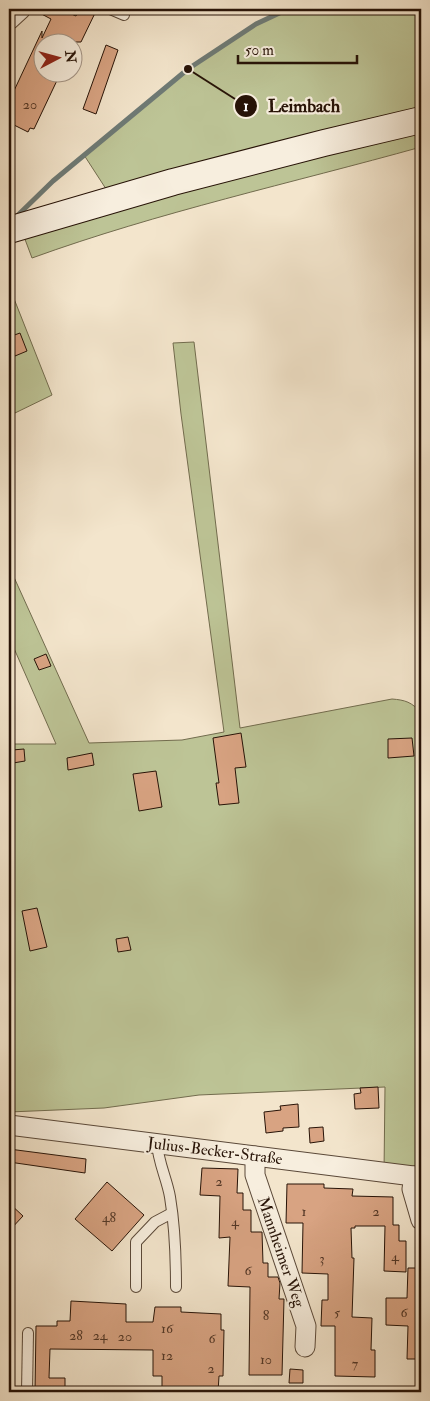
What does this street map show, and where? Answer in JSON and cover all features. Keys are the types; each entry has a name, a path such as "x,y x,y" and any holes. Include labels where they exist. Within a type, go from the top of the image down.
{"main road":[{"path":"9,230 63,213 324,143 421,120"}],"street":[{"path":"9,20 21,9"},
{"name":"Julius-Becker-Straße","path":"9,1125 418,1177"},
{"name":"Mannheimer Weg","path":"255,1156 255,1175 306,1326 304,1347"},
{"path":"418,1177 412,1189 421,1220"}],"lane":[{"path":"111,9 124,15"},
{"path":"157,1144 172,1213 176,1287"},
{"path":"136,1287 136,1242 155,1222 172,1213"},
{"path":"27,1392 28,1333"}],"green space":[{"path":"285,9 421,9 421,112 108,192 84,155 188,69 257,23"},
{"path":"421,130 421,147 177,212 32,258 23,234"},
{"path":"9,286 52,395 15,413 9,399"},
{"path":"194,342 240,728 392,699 408,702 421,713 421,1177 384,1172 385,1087 199,1095 104,1108 9,1112 9,744 56,744 9,637 9,577 13,575 89,743 182,740 224,732 173,343"}],"building":[{"path":"32,9 60,9 76,16 80,9 97,9 82,40 82,32 45,32 51,19"},
{"path":"106,45 118,50 96,114 83,109"},
{"path":"32,52 32,82 56,82 34,129 30,128 28,132 10,123 13,116 9,114 9,107 14,96 12,95"},
{"path":"20,333 27,351 15,356 9,337"},
{"path":"46,654 51,666 39,670 34,659"},
{"path":"241,733 246,767 235,768 239,803 219,805 216,783 219,783 213,738"},
{"path":"412,738 414,756 388,758 388,739"},
{"path":"24,749 25,761 13,763 12,750"},
{"path":"92,753 94,765 68,770 67,758"},
{"path":"156,771 162,807 139,811 133,774"},
{"path":"37,908 47,947 30,951 22,911"},
{"path":"128,937 131,950 118,952 116,939"},
{"path":"378,1087 379,1108 355,1109 354,1094 361,1093 360,1088"},
{"path":"298,1104 299,1127 283,1128 283,1131 266,1133 264,1112 281,1110 280,1106"},
{"path":"323,1127 324,1141 310,1143 309,1128"},
{"path":"9,1149 86,1159 85,1173 9,1162"},
{"path":"202,1168 238,1169 237,1193 243,1193 243,1210 251,1210 251,1232 262,1232 263,1263 268,1263 268,1277 278,1277 280,1283 279,1299 284,1299 282,1375 249,1375 250,1287 228,1286 230,1237 219,1238 220,1196 200,1195"},
{"path":"107,1182 144,1215 112,1251 75,1219"},
{"path":"287,1184 324,1184 324,1188 353,1189 352,1196 393,1197 393,1225 399,1225 399,1241 406,1241 406,1272 384,1271 385,1226 355,1226 355,1228 351,1228 352,1258 354,1258 352,1317 372,1318 371,1350 375,1350 375,1377 335,1376 335,1326 321,1326 322,1300 328,1300 328,1274 302,1273 303,1223 286,1223"},
{"path":"9,1203 23,1216 9,1231"},
{"path":"408,1268 421,1268 421,1359 407,1359 408,1326 386,1325 386,1298 407,1298"},
{"path":"71,1301 126,1304 126,1322 153,1322 155,1307 181,1307 181,1312 221,1314 221,1330 224,1330 223,1376 219,1376 218,1392 162,1392 162,1376 153,1376 153,1350 50,1349 49,1378 65,1378 65,1392 35,1392 36,1326 57,1326 57,1321 70,1321"},
{"path":"290,1369 303,1370 303,1383 289,1383"}],"waterway":[{"path":"16,217 53,181 188,69 256,24 288,9"}],"place":[{"name":"Leimbach","path":"188,69"}]}
